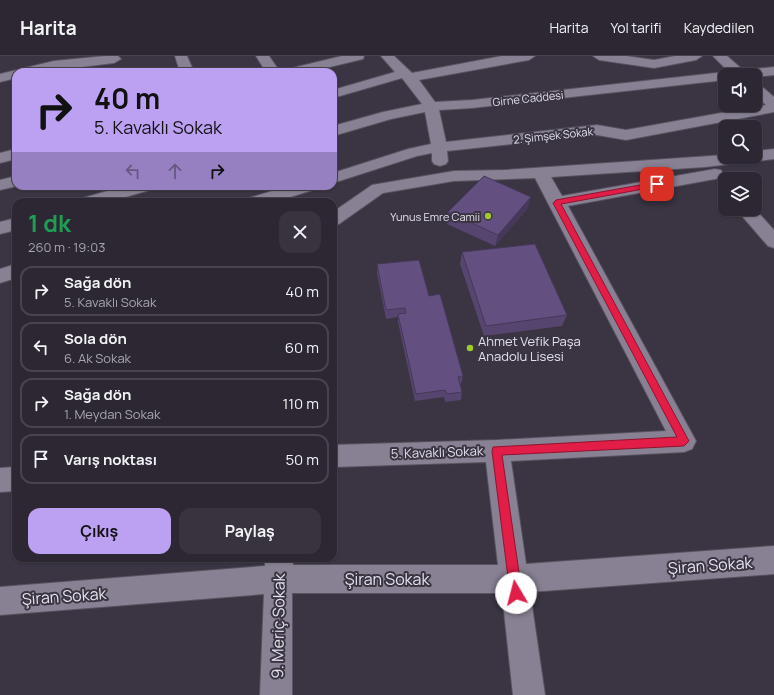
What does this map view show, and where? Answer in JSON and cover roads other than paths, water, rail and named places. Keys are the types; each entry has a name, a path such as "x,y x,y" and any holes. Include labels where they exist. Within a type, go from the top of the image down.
{"street":[{"path":"28,68 29,56"},
{"path":"181,56 186,68"},
{"path":"262,56 270,68"},
{"path":"305,68 333,59 358,56"},
{"path":"387,56 408,76 431,106 440,147 440,164 454,176"},
{"path":"466,56 478,64"},
{"path":"337,93 408,76 478,64 506,57 529,56"},
{"path":"599,56 654,64 696,56"},
{"path":"719,56 732,68"},
{"path":"41,68 112,57 120,68"},
{"path":"762,72 774,71"},
{"path":"0,78 12,75"},
{"name":"Girne Caddesi","path":"337,130 388,115 431,106 472,104 718,77"},
{"path":"762,95 774,106"},
{"name":"2. Şimşek Sokak","path":"337,177 414,152 440,147 597,130 626,135 774,106"},
{"path":"762,155 774,154"},
{"path":"0,158 12,155"},
{"path":"542,173 556,203 715,174 734,164"},
{"path":"337,217 378,189 454,176 542,173 715,174"},
{"path":"0,185 12,182"},
{"path":"108,195 128,190"},
{"path":"268,198 294,190"},
{"name":"5. Kavaklı Sokak","path":"337,456 497,451 684,441 556,203"},
{"path":"751,216 774,242"},
{"path":"0,228 12,225"},
{"path":"0,276 12,272"},
{"path":"497,451 529,695"},
{"path":"0,480 12,479"},
{"name":"Şiran Sokak","path":"0,601 279,569 514,578 774,560"},
{"name":"9. Meriç Sokak","path":"276,695 279,569"}],"place":[{"name":"Yunus Emre Camii","path":"488,216"},
{"name":"Ahmet Vefik Paşa Anadolu Lisesi","path":"470,348"}]}
